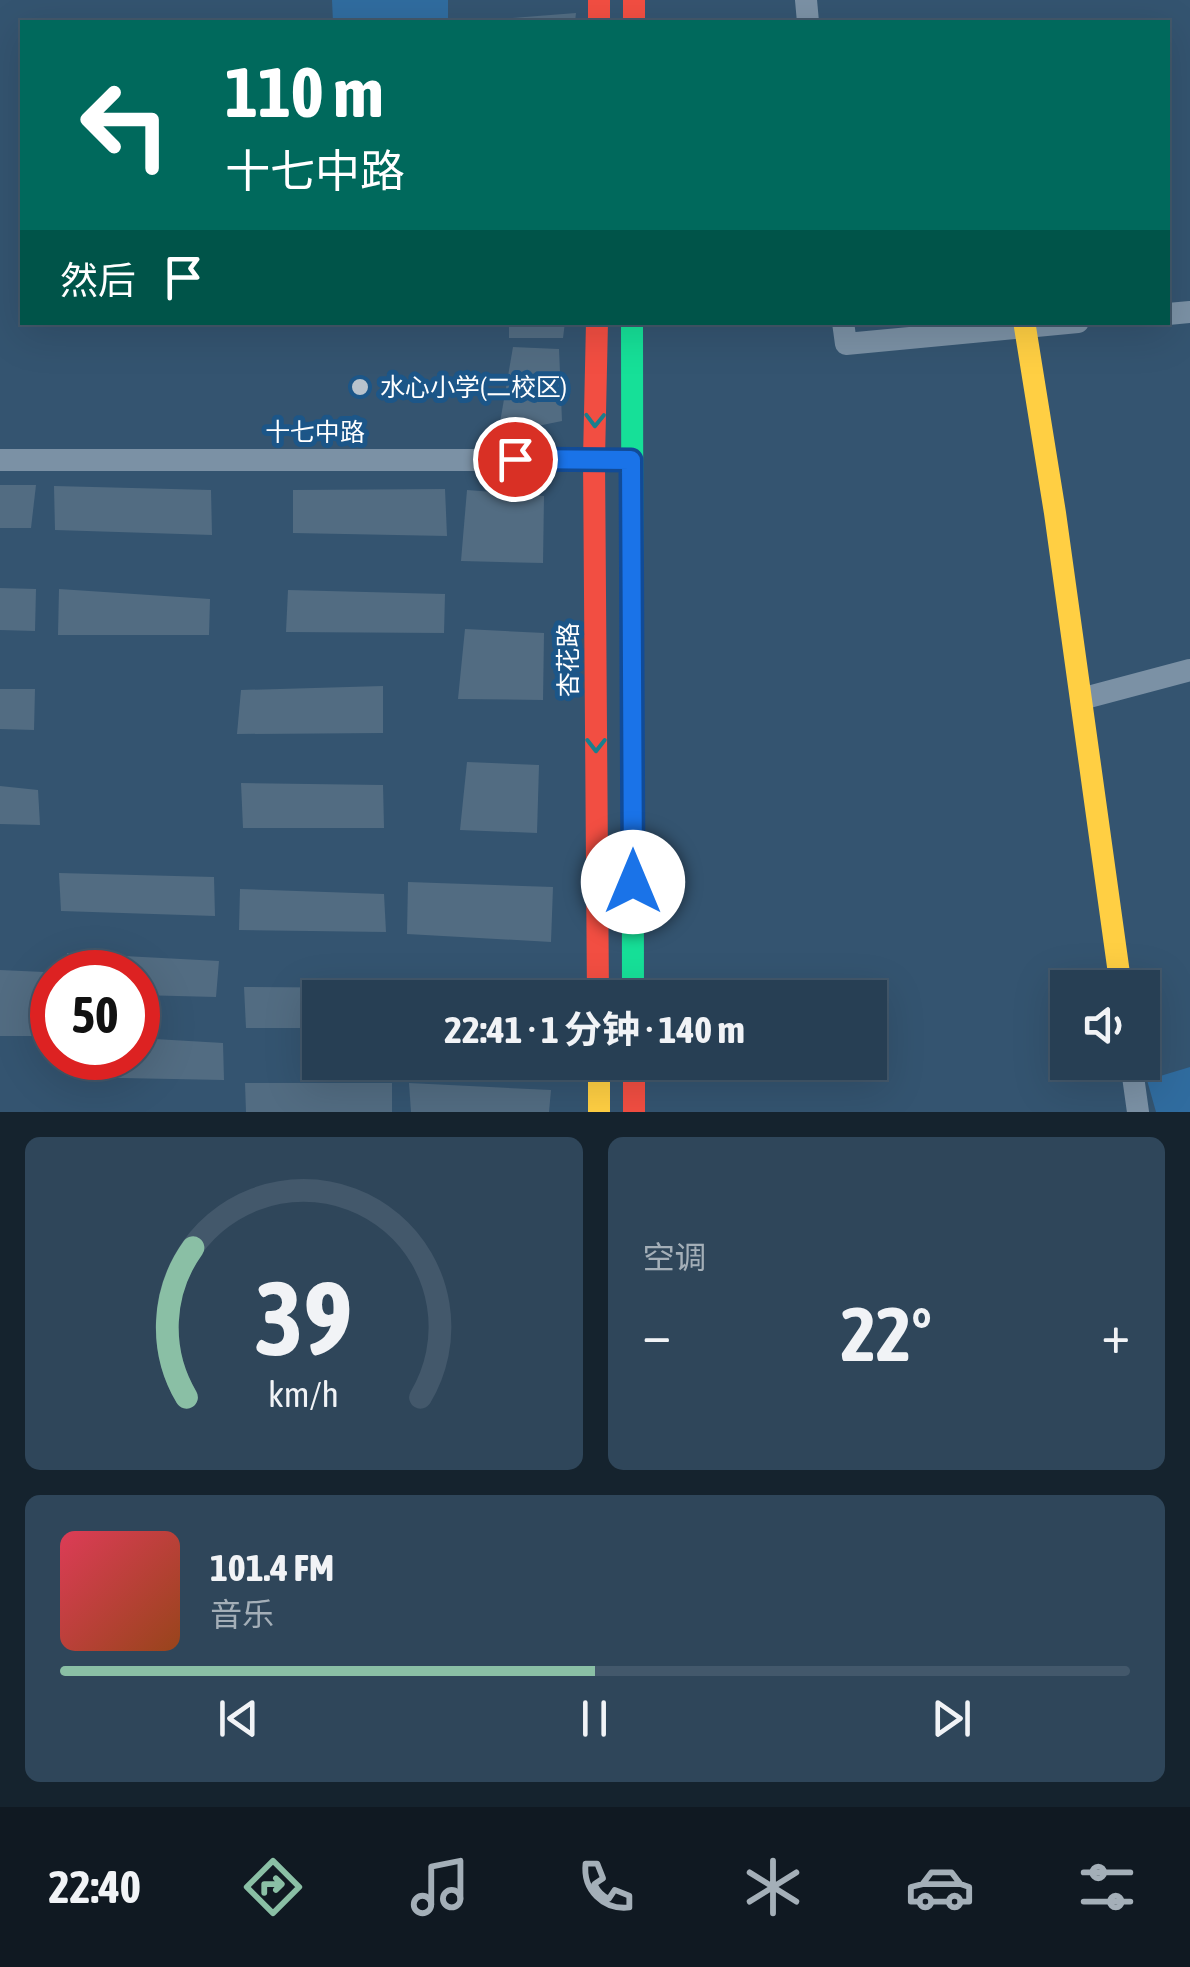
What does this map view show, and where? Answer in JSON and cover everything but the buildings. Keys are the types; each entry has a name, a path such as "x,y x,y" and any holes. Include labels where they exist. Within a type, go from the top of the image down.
{"main road":[{"name":"杏花路","path":"596,325 598,980"},
{"path":"632,325 634,980"},
{"path":"1025,328 1118,970"},
{"path":"599,1080 599,1112"},
{"path":"634,1080 634,1112"}],"street":[{"path":"843,325 846,344 1052,325"},
{"name":"十七中路","path":"0,460 631,460"},
{"path":"1080,699 1190,670"},
{"path":"1134,1080 1138,1112"}],"shaded area":[{"path":"332,0 448,0 448,20 333,20"},
{"path":"1190,1067 1190,1112 1156,1112 1147,1080 1160,1080 1160,1076"}],"traffic: fast":[{"path":"632,325 633,980"}],"traffic: slow":[{"path":"1025,327 1118,970"},
{"path":"599,1080 599,1112"}],"traffic: jam":[{"path":"599,0 599,20"},
{"path":"634,0 634,20"},
{"path":"597,325 594,459 598,980"},
{"path":"634,1080 634,1112"}],"place":[{"name":"水心小学(二校区)","path":"360,387"}],"route":[{"path":"515,459 631,460 633,882"}]}
